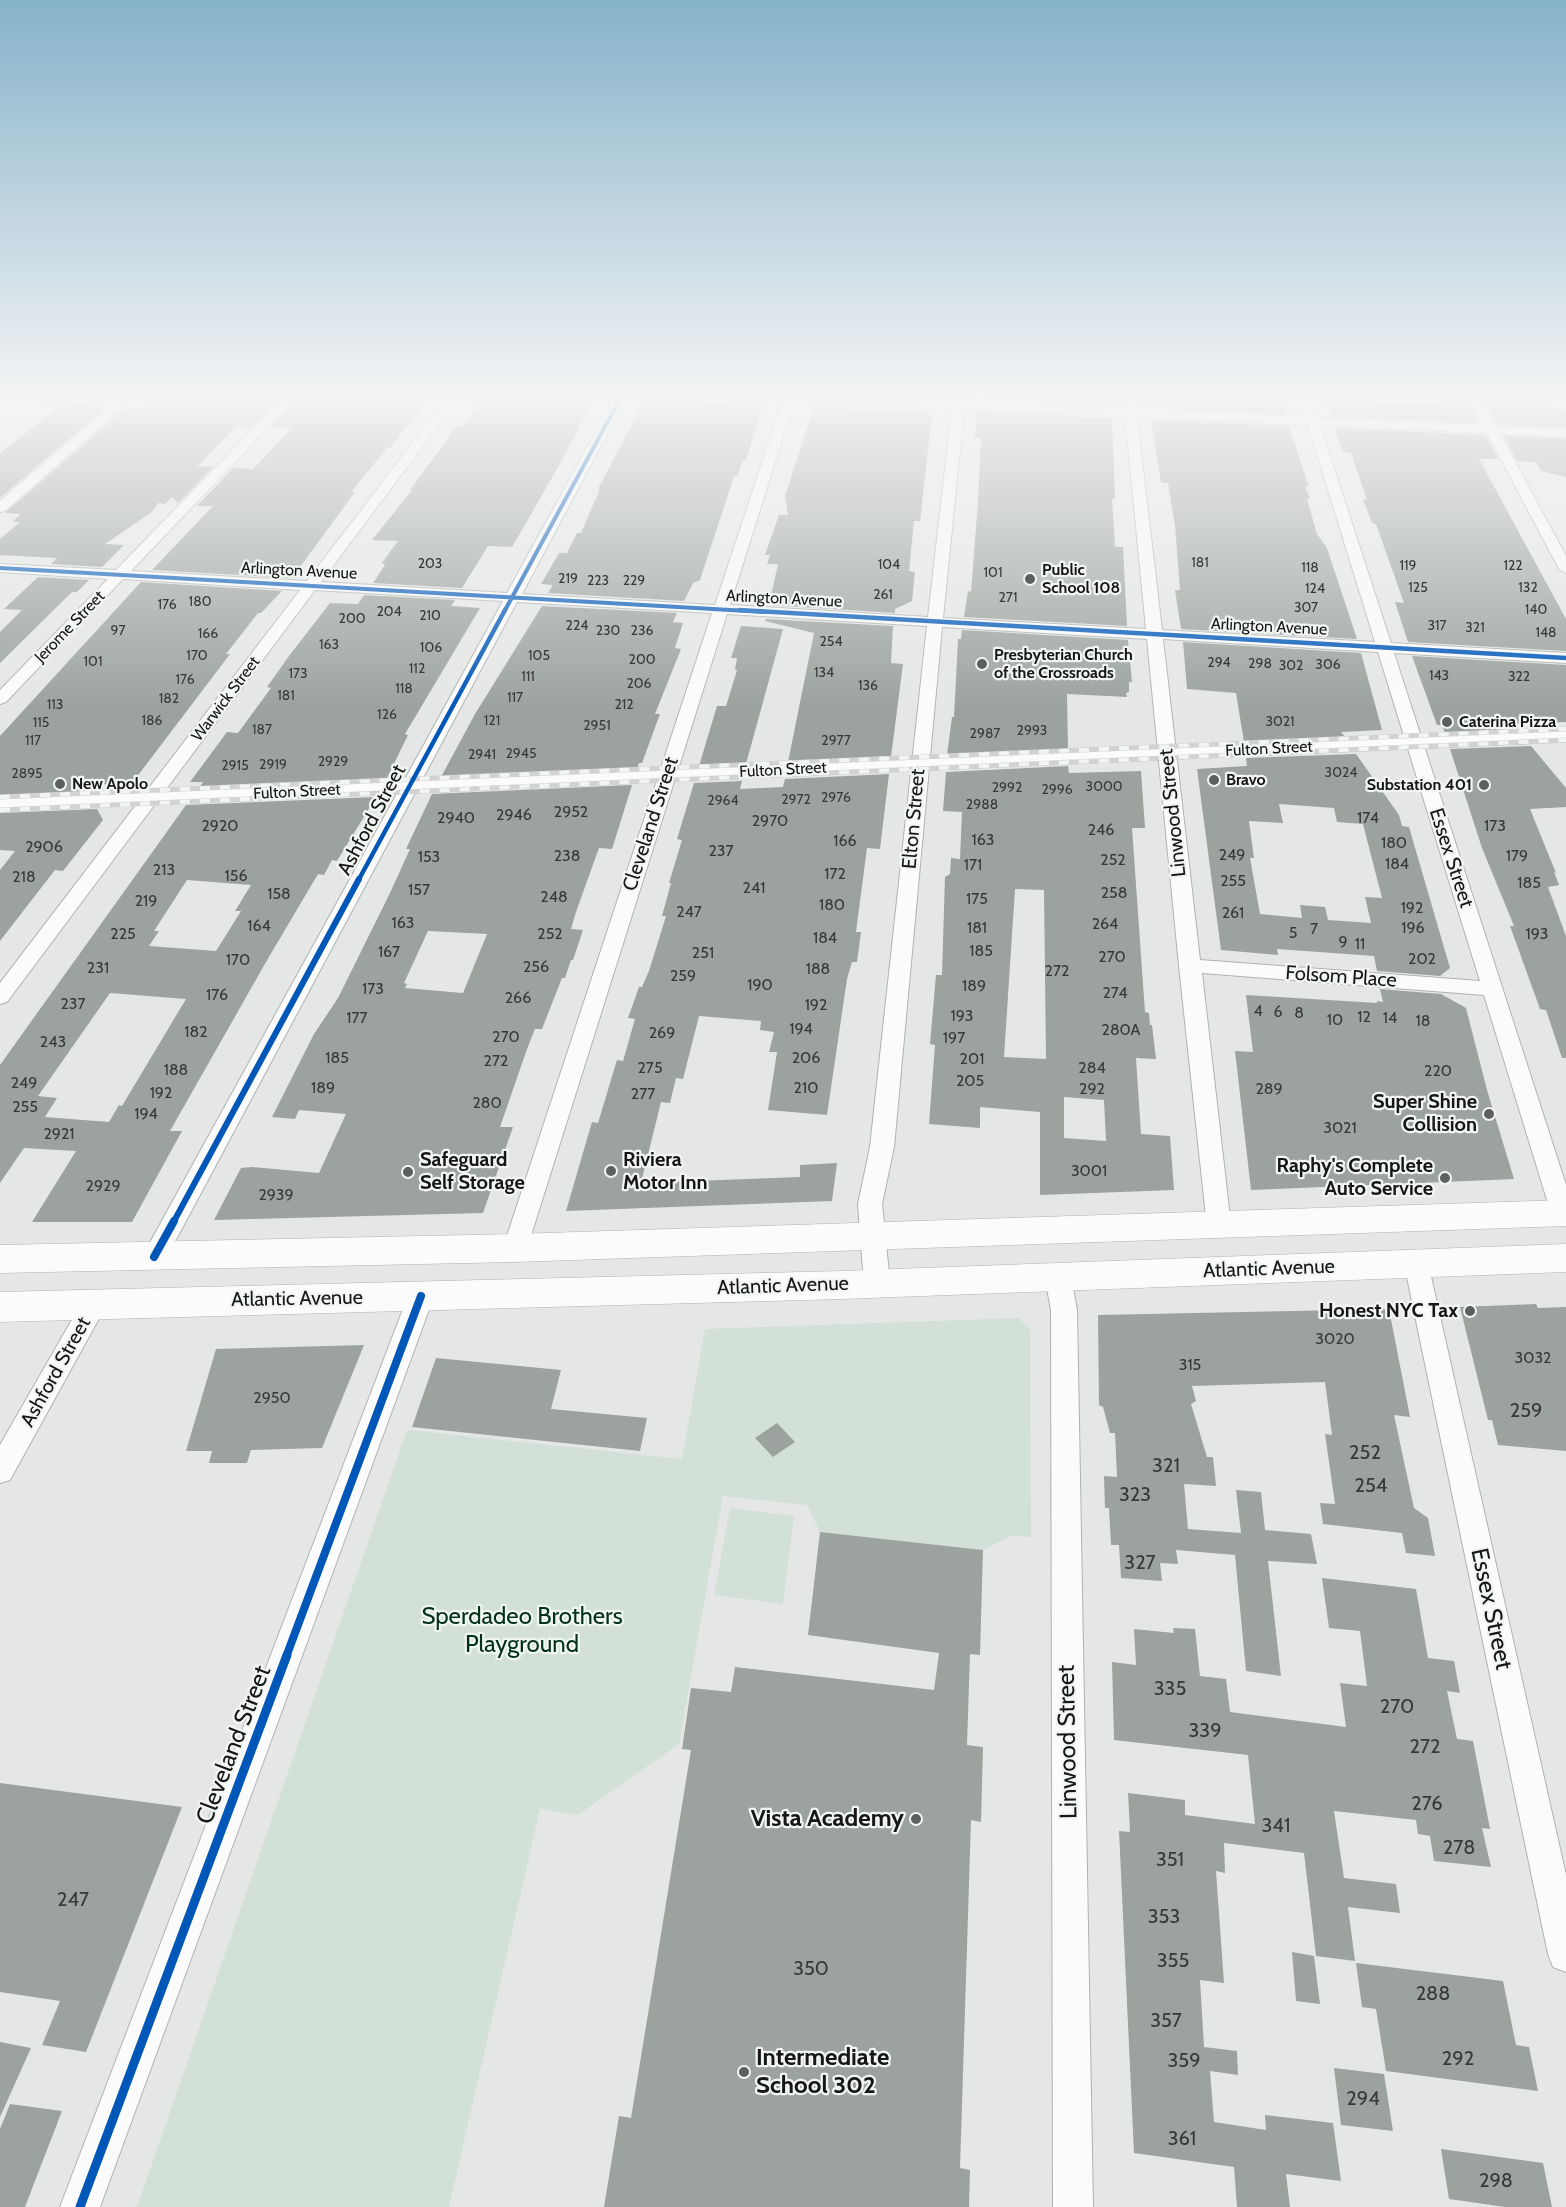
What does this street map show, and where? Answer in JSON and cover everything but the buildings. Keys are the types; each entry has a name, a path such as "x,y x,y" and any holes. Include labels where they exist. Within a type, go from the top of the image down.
{"main road":[{"path":"0,1259 515,1248 1564,1213"},
{"name":"Atlantic Avenue","path":"0,1307 877,1283 1566,1258"}],"street":[{"name":"Jerome Street","path":"0,699 190,502"},
{"name":"Warwick Street","path":"0,998 374,502"},
{"name":"Ashford Street","path":"154,1257 564,502"},
{"name":"Cleveland Street","path":"515,1248 755,502"},
{"name":"Elton Street","path":"877,1283 870,1204 882,1148 919,764 948,502"},
{"name":"Linwood Street","path":"1140,502 1219,1226"},
{"name":"Essex Street","path":"1338,502 1564,1213"},
{"path":"1530,502 1566,569"},
{"name":"Arlington Avenue","path":"0,568 1566,658"},
{"name":"Fulton Street","path":"0,805 1566,736"},
{"name":"Folsom Place","path":"1189,966 1493,989"},
{"name":"Essex Street","path":"1416,1263 1566,1954"},
{"name":"Linwood Street","path":"1058,1277 1064,1310 1073,2207"},
{"name":"Cleveland Street","path":"80,2207 421,1296"},
{"name":"Ashford Street","path":"0,1471 94,1304"}],"green space":[{"name":"Sperdadeo Brothers Playground","path":"1019,1318 1030,1329 1031,1537 1010,1536 983,1550 820,1532 807,1505 723,1496 679,1744 578,1815 540,1809 449,2207 137,2207 407,1430 682,1459 705,1329"},
{"path":"730,1508 794,1516 783,1604 714,1595"}],"railway":[{"path":"0,797 1566,729"},
{"path":"0,810 1566,740"}],"cycle path":[{"path":"154,1257 564,502"},
{"path":"0,568 1566,658"},
{"path":"80,2207 421,1296"}],"place":[{"name":"Public School 108","path":"1030,579"},
{"name":"Presbyterian Church of the Crossroads","path":"982,664"},
{"name":"Caterina Pizza","path":"1447,722"},
{"name":"Bravo","path":"1214,780"},
{"name":"New Apolo","path":"60,784"},
{"name":"Substation 401","path":"1484,785"},
{"name":"Super Shine Collision","path":"1489,1114"},
{"name":"Riviera Motor Inn","path":"611,1171"},
{"name":"Safeguard Self Storage","path":"408,1172"},
{"name":"Raphy's Complete Auto Service","path":"1445,1178"},
{"name":"Honest NYC Tax","path":"1470,1311"},
{"name":"Vista Academy","path":"916,1819"},
{"name":"Intermediate School 302","path":"744,2072"}]}
